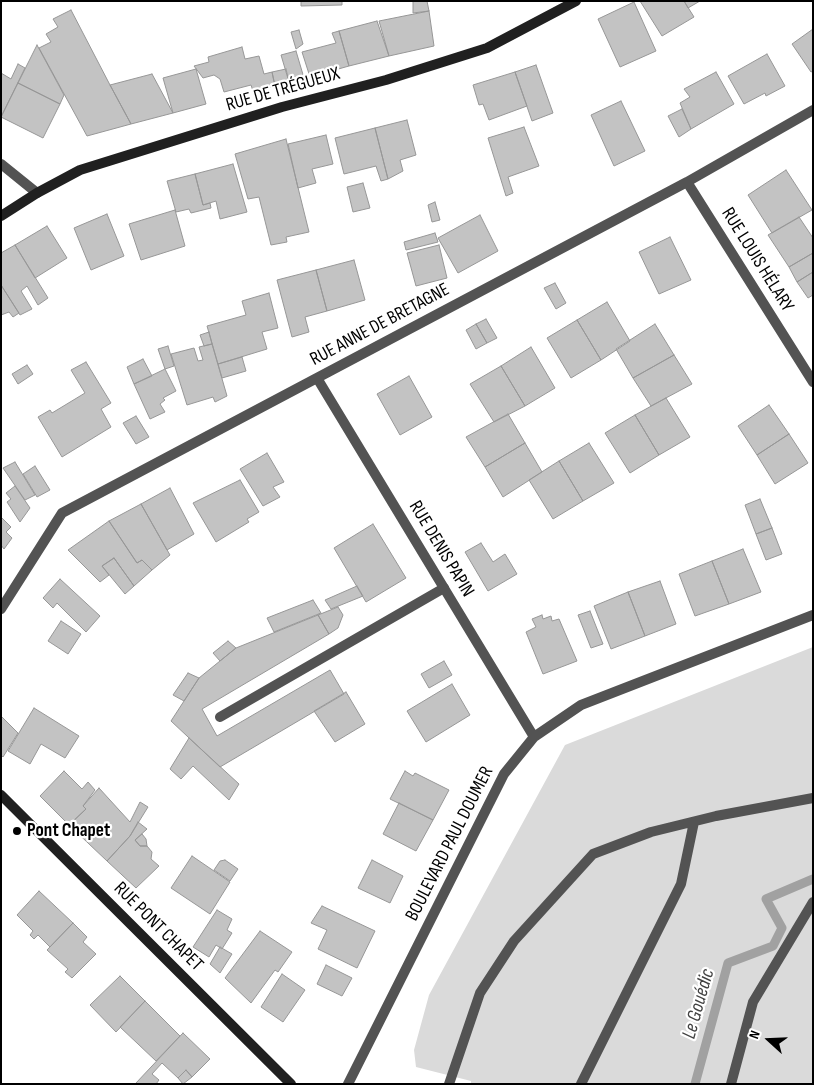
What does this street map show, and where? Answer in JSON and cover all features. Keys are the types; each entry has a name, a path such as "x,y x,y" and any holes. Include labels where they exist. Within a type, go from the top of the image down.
{"main road":[{"name":"RUE DE TRÉGUEUX","path":"1,216 37,193 80,170 282,107 386,80 487,48 576,1"},
{"name":"RUE PONT CHAPET","path":"1,795 291,1084"}],"street":[{"name":"RUE ANNE DE BRETAGNE","path":"1,609 62,513 687,182 813,110"},
{"path":"1,164 37,193"},
{"name":"RUE LOUIS HÉLARY","path":"687,182 813,382"},
{"name":"RUE DENIS PAPIN","path":"317,378 534,737"},
{"path":"220,717 444,588"},
{"name":"BOULEVARD PAUL DOUMER","path":"348,1084 504,774 534,737 581,705 813,615"},
{"path":"449,1084 480,993 514,941 593,854 651,832 813,798"},
{"path":"581,1084 680,884 694,822"},
{"path":"731,1084 753,1002 813,902"}],"shaded area":[{"path":"813,647 813,1084 471,1084 471,1081 416,1067 414,1050 429,995 565,745"}],"building":[{"path":"301,1 342,1 342,5 301,6"},
{"path":"413,1 427,1 429,11 413,13"},
{"path":"640,1 684,1 694,17 662,36"},
{"path":"684,1 700,1 688,8"},
{"path":"634,2 656,51 620,67 598,19"},
{"path":"71,10 131,124 87,136 39,48 51,42 46,34 58,27 53,19"},
{"path":"429,11 434,46 389,56 379,21"},
{"path":"377,21 389,56 349,66 339,31"},
{"path":"813,29 813,71 811,72 792,44"},
{"path":"299,30 303,44 296,49 291,32"},
{"path":"339,31 349,66 310,77 302,52 336,43 332,33"},
{"path":"37,45 64,95 60,104 18,83"},
{"path":"242,47 245,59 259,56 264,74 272,72 275,86 253,91 251,85 224,92 220,79 214,75 203,78 194,66 209,62 208,57"},
{"path":"296,51 304,78 289,82 281,55"},
{"path":"767,54 785,86 766,96 765,93 744,104 728,76"},
{"path":"18,64 25,68 1,117 1,73 11,79"},
{"path":"536,65 553,113 532,121 515,72"},
{"path":"196,69 206,104 173,113 163,78"},
{"path":"286,69 289,82 275,86 272,72"},
{"path":"515,72 527,106 489,120 483,104 479,105 473,85"},
{"path":"716,72 734,104 691,129 680,103 690,97 684,89"},
{"path":"152,74 173,113 131,124 110,85"},
{"path":"18,83 60,104 43,138 1,117"},
{"path":"621,101 645,151 614,166 591,115"},
{"path":"682,109 691,129 679,137 668,116"},
{"path":"407,120 416,155 400,160 403,171 388,179 375,128"},
{"path":"524,127 539,166 508,177 513,193 506,196 488,138"},
{"path":"375,128 388,179 381,181 376,166 344,174 335,138"},
{"path":"326,135 333,164 312,169 316,183 298,188 288,144"},
{"path":"286,139 309,232 286,237 287,242 271,245 259,197 248,199 235,154"},
{"path":"233,164 247,212 220,219 216,201 203,205 195,174"},
{"path":"786,170 812,210 772,233 748,195"},
{"path":"195,174 203,205 210,203 211,208 191,213 189,209 176,212 167,181"},
{"path":"363,183 370,208 353,212 347,187"},
{"path":"435,202 440,220 432,222 428,205"},
{"path":"175,210 185,246 141,260 129,224"},
{"path":"107,214 124,256 91,270 74,228"},
{"path":"480,215 498,251 458,273 438,238"},
{"path":"799,217 813,238 813,253 789,267 768,235"},
{"path":"47,226 67,258 35,278 15,245"},
{"path":"435,233 438,242 406,250 404,242"},
{"path":"670,237 691,280 659,294 639,252"},
{"path":"15,245 48,298 38,305 27,286 21,291 32,309 20,315 1,285 1,253"},
{"path":"439,245 447,278 416,286 407,253"},
{"path":"813,253 813,272 797,282 789,267"},
{"path":"354,260 365,300 327,311 316,270"},
{"path":"316,270 327,311 305,317 309,332 292,337 277,280"},
{"path":"813,272 813,295 808,298 797,282"},
{"path":"555,283 566,303 556,309 544,288"},
{"path":"1,285 19,313 13,317 9,312 1,315"},
{"path":"269,293 278,328 262,332 267,349 218,364 207,326 246,315 242,301"},
{"path":"607,302 630,341 601,360 577,320"},
{"path":"486,319 497,338 487,343 476,324"},
{"path":"577,320 601,360 571,378 547,338"},
{"path":"476,324 487,343 476,349 466,330"},
{"path":"655,324 674,355 633,378 616,349"},
{"path":"209,332 212,344 204,346 200,335"},
{"path":"212,344 227,396 215,402 213,397 187,405 171,354 194,348 198,361 203,360 199,347"},
{"path":"168,346 174,366 165,369 158,349"},
{"path":"531,347 555,388 525,406 501,366"},
{"path":"674,355 692,384 651,406 633,378"},
{"path":"242,357 246,371 222,378 218,364"},
{"path":"143,359 152,376 134,384 127,367"},
{"path":"86,362 111,403 101,409 111,427 62,457 38,417 50,410 52,413 85,393 71,370"},
{"path":"27,365 33,374 18,384 12,374"},
{"path":"501,366 525,406 494,422 470,384"},
{"path":"165,369 176,391 163,398 165,400 160,404 165,412 150,419 134,384"},
{"path":"409,376 432,417 400,435 377,394"},
{"path":"666,398 690,437 659,455 635,415"},
{"path":"769,405 789,434 757,455 738,426"},
{"path":"508,414 525,443 485,467 466,437"},
{"path":"635,415 659,455 630,473 605,433"},
{"path":"136,416 149,437 136,444 123,423"},
{"path":"789,434 808,463 775,484 757,455"},
{"path":"525,443 542,472 503,497 485,467"},
{"path":"589,443 614,483 583,501 559,461"},
{"path":"267,453 284,482 273,487 280,497 263,506 240,469"},
{"path":"559,461 583,501 553,519 529,480"},
{"path":"15,462 35,495 25,500 3,468"},
{"path":"35,466 50,490 37,497 23,474"},
{"path":"240,480 259,512 247,519 249,522 216,542 193,503"},
{"path":"15,486 30,508 20,522 7,502 11,499 6,493"},
{"path":"170,488 194,534 167,550 141,504"},
{"path":"760,499 772,528 756,534 745,505"},
{"path":"141,504 170,555 152,570 142,560 137,563 109,521"},
{"path":"1,517 11,527 6,532 12,538 4,549 1,545"},
{"path":"109,521 137,563 142,560 152,570 134,586 114,558 102,566 109,575 100,582 68,550"},
{"path":"373,524 406,578 366,602 334,548"},
{"path":"772,528 782,554 766,560 756,534"},
{"path":"481,543 493,562 505,554 517,574 488,591 465,552"},
{"path":"743,549 761,592 729,604 712,561"},
{"path":"114,558 134,586 125,594 102,566"},
{"path":"712,561 729,604 695,616 679,574"},
{"path":"60,579 100,616 86,632 57,603 53,608 43,598"},
{"path":"660,581 676,624 645,636 628,592"},
{"path":"357,586 363,596 331,609 325,600"},
{"path":"628,592 645,636 611,649 594,606"},
{"path":"313,600 321,613 274,632 267,618"},
{"path":"338,607 343,615 338,628 329,634 318,615"},
{"path":"590,611 603,644 591,648 578,615"},
{"path":"318,615 329,634 202,709 217,736 330,670 344,694 220,767 171,721 199,678 236,648"},
{"path":"542,615 543,619 551,616 552,621 559,619 577,661 543,674 526,632 536,627 532,619"},
{"path":"61,621 81,634 68,654 48,641"},
{"path":"228,641 236,648 220,661 213,653"},
{"path":"444,661 452,675 429,688 421,674"},
{"path":"188,673 199,678 184,701 173,695"},
{"path":"452,684 470,715 426,742 407,711"},
{"path":"346,692 365,724 335,742 314,711"},
{"path":"34,708 79,736 65,758 41,744 30,764 8,751"},
{"path":"1,716 18,733 3,757 1,755"},
{"path":"189,738 239,784 229,800 193,766 181,779 170,769"},
{"path":"64,771 82,789 88,782 95,790 83,806 86,809 69,825 40,796"},
{"path":"405,771 413,776 415,773 449,790 433,820 390,799"},
{"path":"99,788 130,822 140,802 148,807 130,836 107,861 69,825 86,809 83,806"},
{"path":"399,803 433,820 416,851 383,834"},
{"path":"138,822 147,829 135,840 140,846 147,846 152,852 151,859 159,866 136,888 107,861 130,836"},
{"path":"142,834 146,839 147,846 140,846 135,840"},
{"path":"192,856 230,882 210,914 171,888"},
{"path":"225,860 238,869 230,881 214,870 220,861"},
{"path":"372,860 403,876 390,903 358,888"},
{"path":"39,891 73,923 50,947 38,935 34,939 30,935 33,931 17,915"},
{"path":"322,906 375,931 357,968 318,949 327,930 311,923"},
{"path":"217,910 232,919 227,930 232,933 222,949 216,945 209,957 193,947"},
{"path":"73,923 87,937 83,942 96,954 72,978 65,972 68,969 47,950"},
{"path":"260,931 292,952 278,972 275,970 251,1003 225,978"},
{"path":"220,947 232,954 220,973 210,964"},
{"path":"326,965 352,978 342,996 317,984"},
{"path":"282,974 305,990 283,1022 261,1007"},
{"path":"120,976 145,1001 116,1032 90,1005"},
{"path":"145,1001 180,1036 156,1061 120,1027"},
{"path":"183,1033 210,1059 192,1077 186,1070 178,1078 162,1063 152,1074 159,1080 156,1084 137,1084 136,1083"},
{"path":"186,1070 192,1077 183,1084 178,1078"}],"waterway":[{"name":"Le Gouédic","path":"695,1084 728,963 773,946 782,928 766,899 813,879"}],"place":[{"name":"Pont Chapet","path":"17,831"}]}
